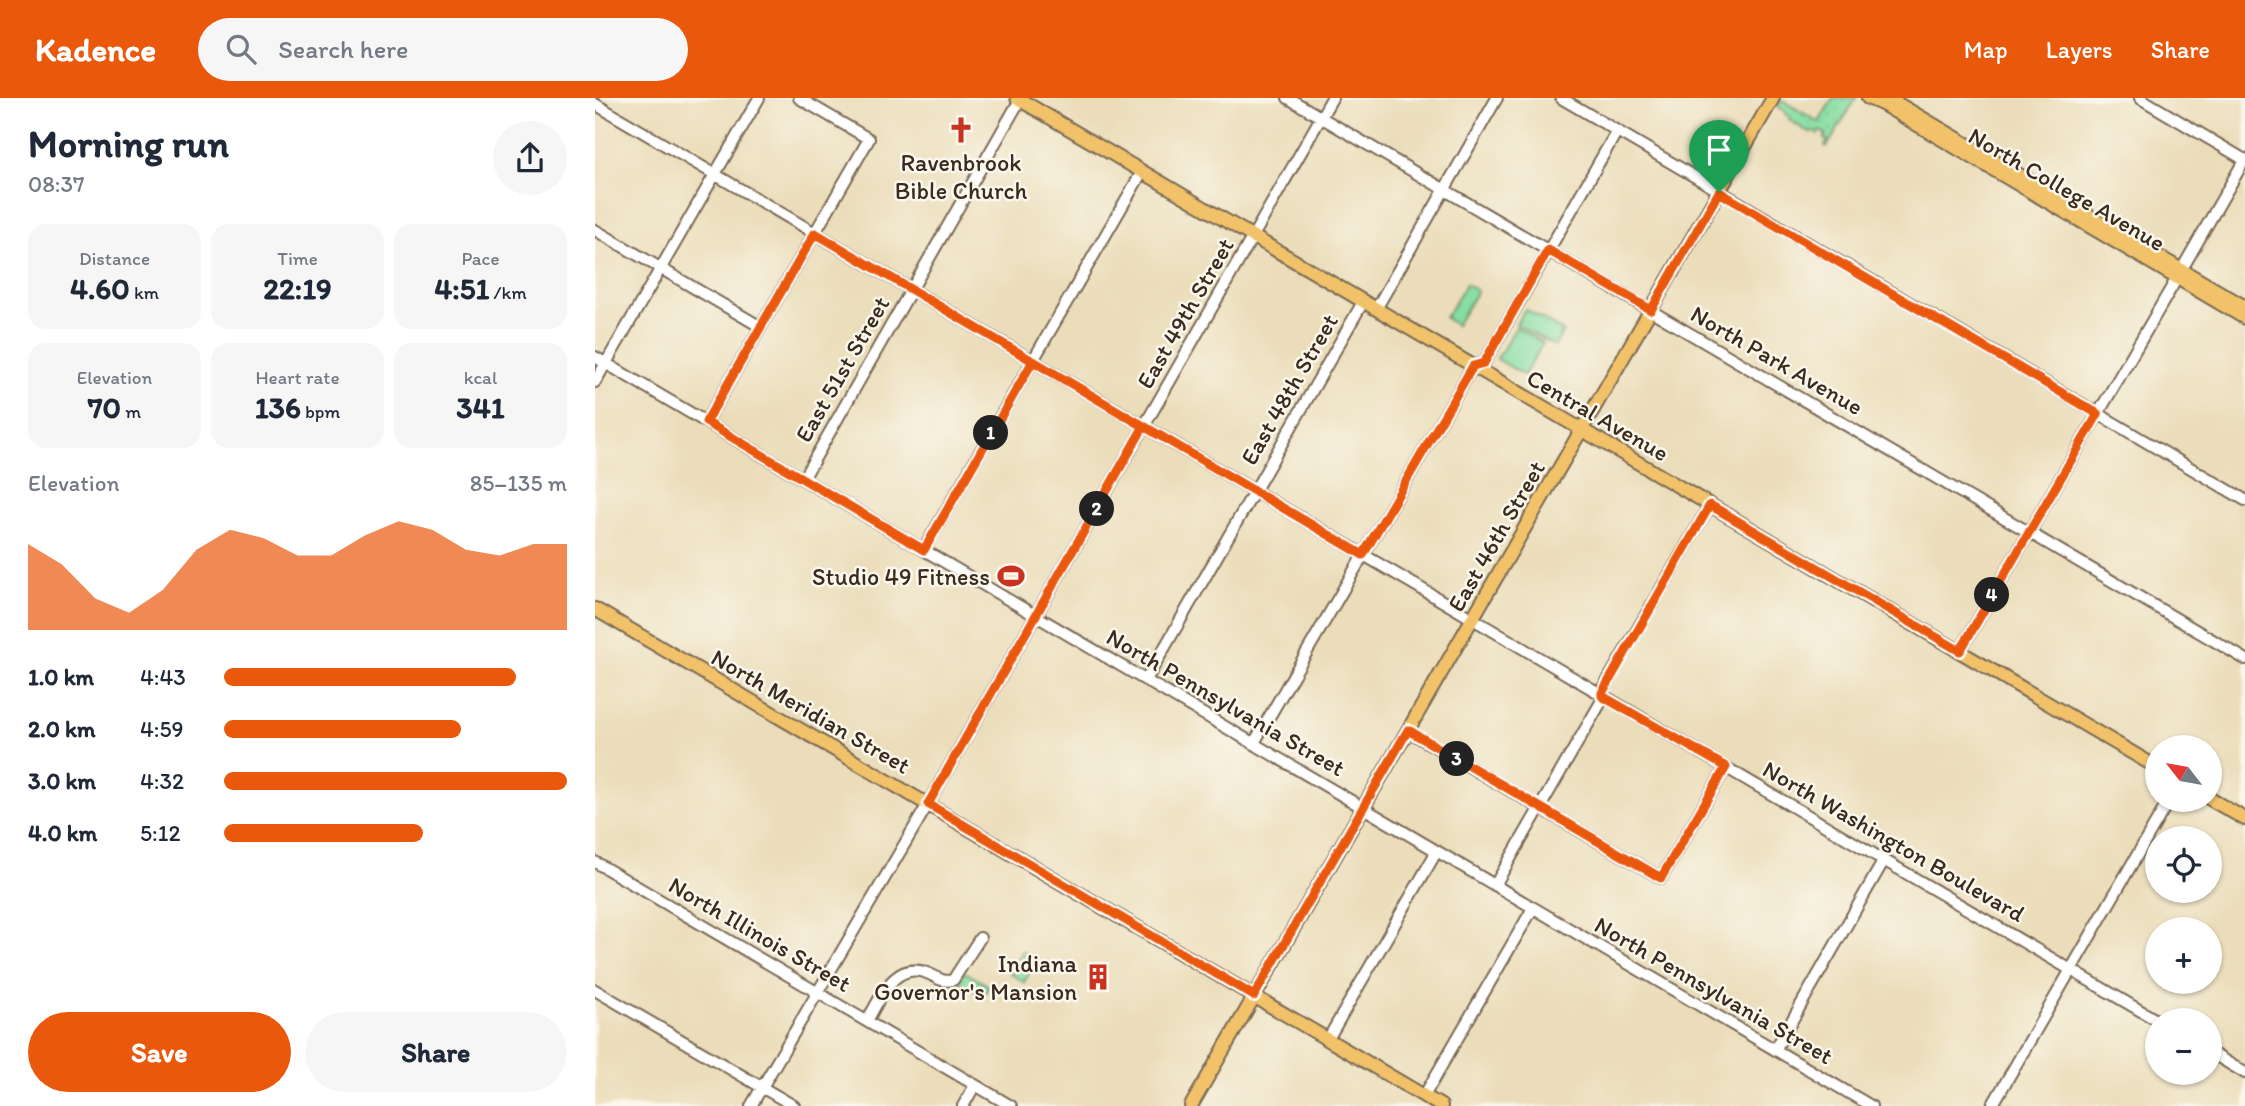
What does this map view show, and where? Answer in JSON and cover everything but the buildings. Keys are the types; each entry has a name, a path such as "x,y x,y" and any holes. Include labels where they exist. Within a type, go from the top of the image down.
{"main road":[{"name":"East 46th Street","path":"1191,1106 1773,98"},
{"name":"North College Avenue","path":"1868,98 2179,274 2245,307"},
{"name":"North College Avenue","path":"1887,98 2179,274 2245,318"},
{"name":"Central Avenue","path":"1019,99 2145,760"},
{"name":"North Meridian Street","path":"595,609 1441,1106"},
{"path":"2223,806 2245,819"}],"street":[{"path":"595,382 759,98"},
{"path":"706,422 869,139 799,98"},
{"name":"North Park Avenue","path":"1288,98 2245,659"},
{"name":"East 49th Street","path":"751,1106 928,804 1332,98"},
{"name":"East 48th Street","path":"1376,309 1497,98"},
{"path":"1561,98 2245,500"},
{"path":"1960,651 2245,159 2140,98"},
{"name":"East 51st Street","path":"803,479 1019,99"},
{"name":"North Washington Boulevard","path":"595,104 2145,1013"},
{"path":"1255,743 1473,366 1484,363 1617,131"},
{"path":"924,550 1142,172"},
{"path":"595,230 761,327"},
{"name":"East 48th Street","path":"1146,680 1363,302"},
{"name":"North Pennsylvania Street","path":"595,357 1871,1106"},
{"path":"1495,885 1601,702 1604,687 1710,505"},
{"path":"1408,730 1661,878 1726,767"},
{"path":"1992,1106 2162,812"},
{"path":"1328,1039 1437,851"},
{"path":"1775,1050 1884,860"},
{"name":"North Illinois Street","path":"595,862 1011,1106"},
{"path":"1425,1096 1534,908"},
{"path":"867,1021 888,984 908,971 929,973 944,982 953,981 980,938"},
{"path":"595,990 794,1106"},
{"path":"2222,1059 2245,1073"},
{"path":"963,1106 975,1085"}],"green space":[{"path":"1833,98 1856,98 1827,147 1825,146 1828,141 1824,139 1826,134 1820,131 1818,134 1812,131 1810,133 1789,120 1791,118 1786,112 1778,107 1781,100 1819,122"},
{"path":"1466,284 1477,291 1456,325 1445,318"},
{"path":"1525,309 1563,331 1555,346 1516,324"},
{"path":"1516,327 1543,343 1524,375 1497,359"},
{"path":"1023,951 1037,960 1024,982 1010,973"},
{"path":"965,972 989,986 983,996 959,982"}],"place":[{"name":"Ravenbrook Bible Church","path":"961,130"},
{"name":"Studio 49 Fitness","path":"1011,576"},
{"name":"Indiana Governor's Mansion","path":"1098,977"}],"route":[{"path":"1719,192 1651,310 1548,250 1484,363 1473,366 1363,555 1033,361 924,550 706,422 815,233 1144,426 928,804 1254,996 1408,730 1661,878 1726,767 1602,696 1602,693 1710,505 1960,651 2098,414 1719,192"}]}
